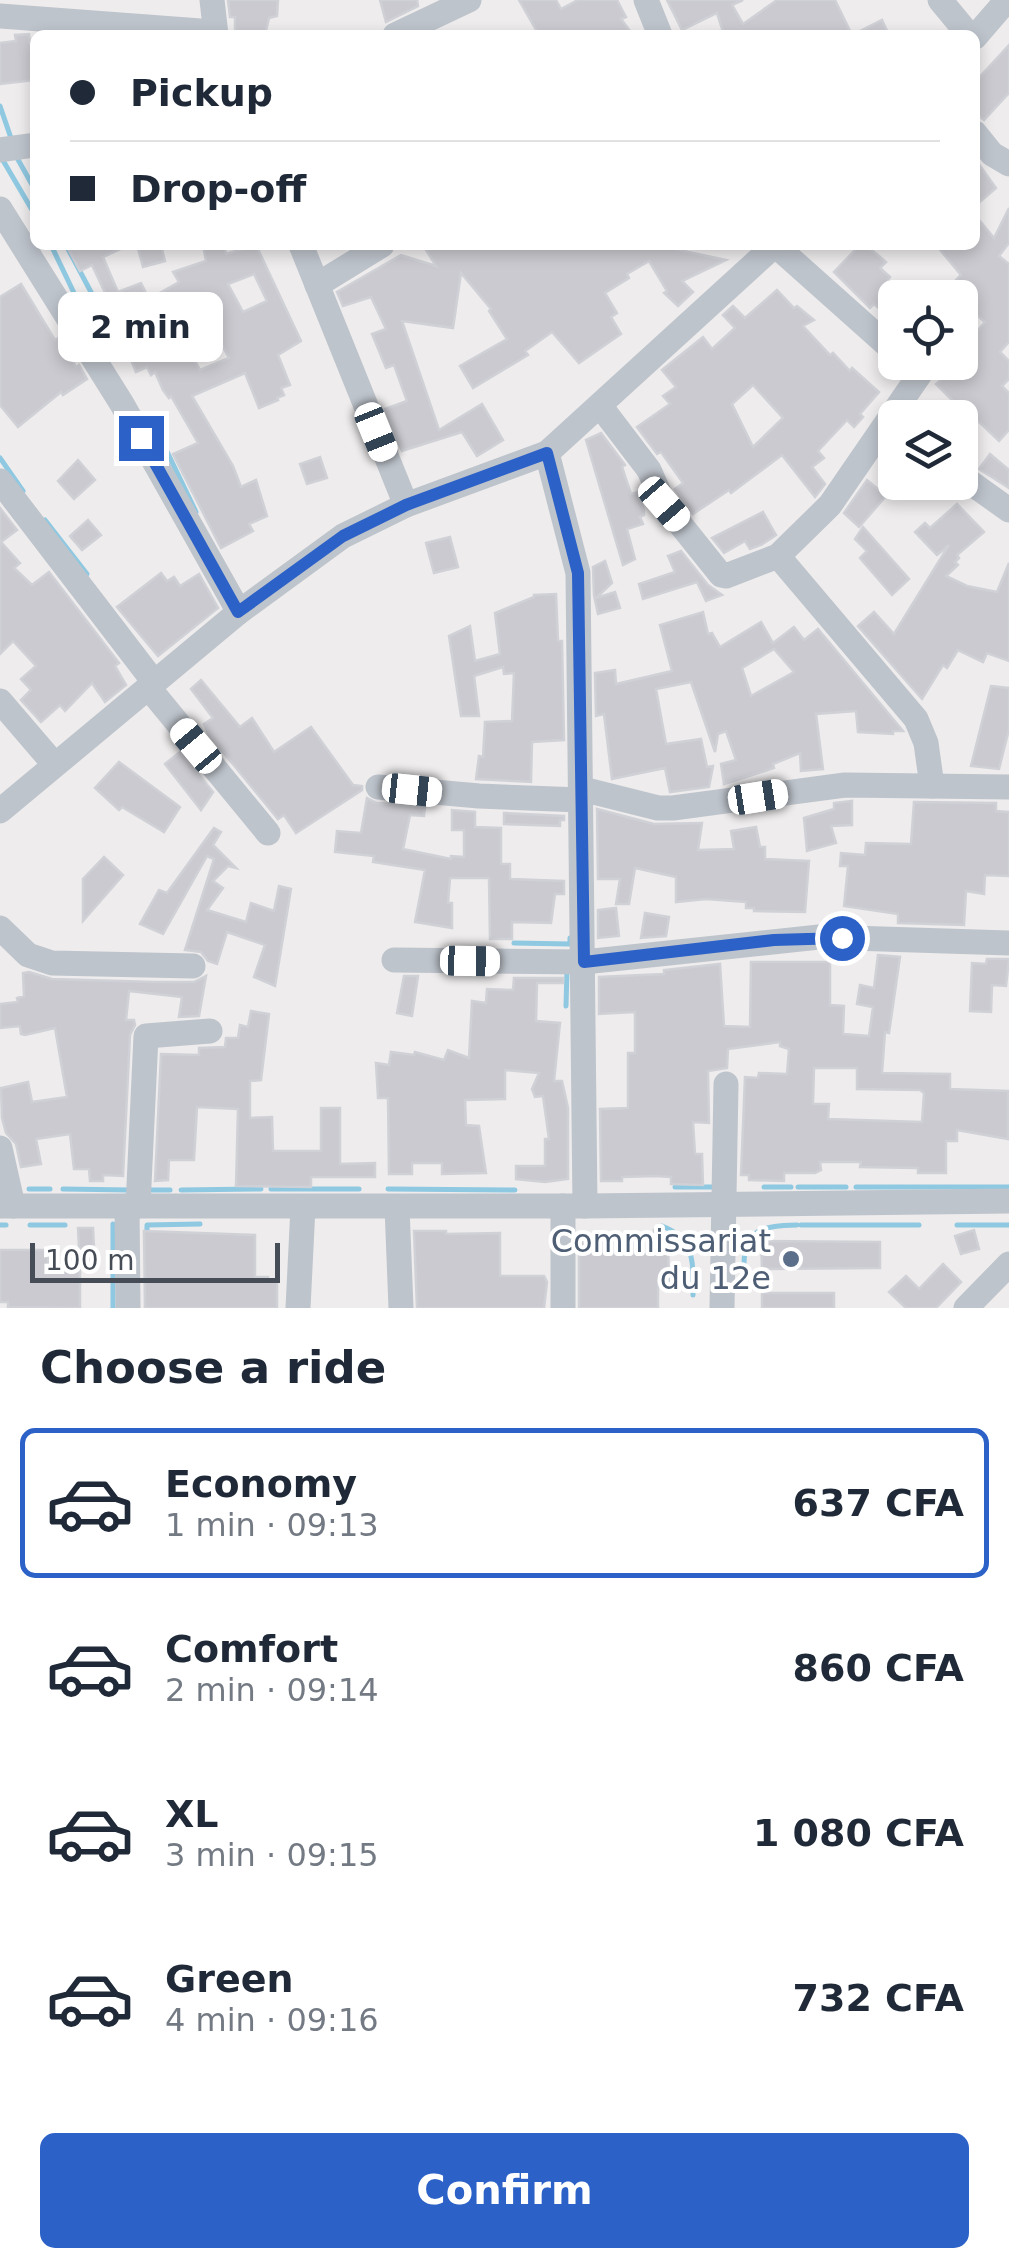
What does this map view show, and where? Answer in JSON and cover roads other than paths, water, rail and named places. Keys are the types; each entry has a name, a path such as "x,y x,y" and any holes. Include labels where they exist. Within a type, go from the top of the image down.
{"street":[{"path":"212,0 215,30"},
{"path":"406,30 469,0"},
{"path":"646,0 658,30"},
{"path":"940,0 967,30"},
{"path":"978,30 1007,0"},
{"path":"0,16 167,30"},
{"path":"980,139 992,154 1009,164"},
{"path":"0,150 30,145"},
{"path":"0,209 122,404 238,612"},
{"path":"303,250 406,505"},
{"path":"317,286 374,250"},
{"path":"0,812 238,612 343,536 406,505 547,453 771,250"},
{"path":"782,250 878,337"},
{"path":"601,407 649,470 664,504 721,575 726,576 778,556 830,505 916,380"},
{"path":"547,453 578,573 584,962 574,1206 563,1308"},
{"path":"0,482 151,685 268,833"},
{"path":"978,487 1009,510"},
{"path":"778,556 916,719 926,743 932,786"},
{"path":"0,701 54,764"},
{"path":"378,786 479,796 581,794 658,808 826,786 1009,787"},
{"path":"0,928 28,955 52,964 193,966"},
{"path":"394,960 584,962 818,938 1009,943"},
{"path":"128,1308 146,1036 210,1031"},
{"path":"722,1308 726,1084"},
{"path":"0,1148 6,1206 1009,1201"},
{"path":"298,1308 303,1206"},
{"path":"397,1206 401,1308"},
{"path":"966,1308 1009,1264"}],"waterway":[{"path":"0,106 12,141"},
{"path":"16,156 30,181"},
{"path":"1,157 30,206"},
{"path":"53,250 86,311"},
{"path":"69,250 92,294 99,298 109,294"},
{"path":"160,437 196,512"},
{"path":"0,458 23,491"},
{"path":"45,520 87,574"},
{"path":"514,943 570,944 570,938"},
{"path":"566,1006 567,969"},
{"path":"675,1187 717,1187"},
{"path":"764,1187 791,1187"},
{"path":"798,1187 846,1187"},
{"path":"856,1187 1009,1187"},
{"path":"29,1189 50,1189"},
{"path":"63,1189 129,1190"},
{"path":"181,1190 261,1189"},
{"path":"271,1189 359,1189"},
{"path":"388,1189 515,1190"},
{"path":"148,1190 170,1190"},
{"path":"113,1224 113,1308"},
{"path":"147,1235 147,1225 200,1224"},
{"path":"0,1225 6,1225"},
{"path":"30,1225 65,1225"},
{"path":"744,1267 747,1244 758,1232 797,1225"},
{"path":"801,1225 919,1225"},
{"path":"957,1225 1009,1225"},
{"path":"662,1226 687,1245 693,1295"}],"place":[{"name":"Commissariat du 12e","path":"791,1259"}]}
